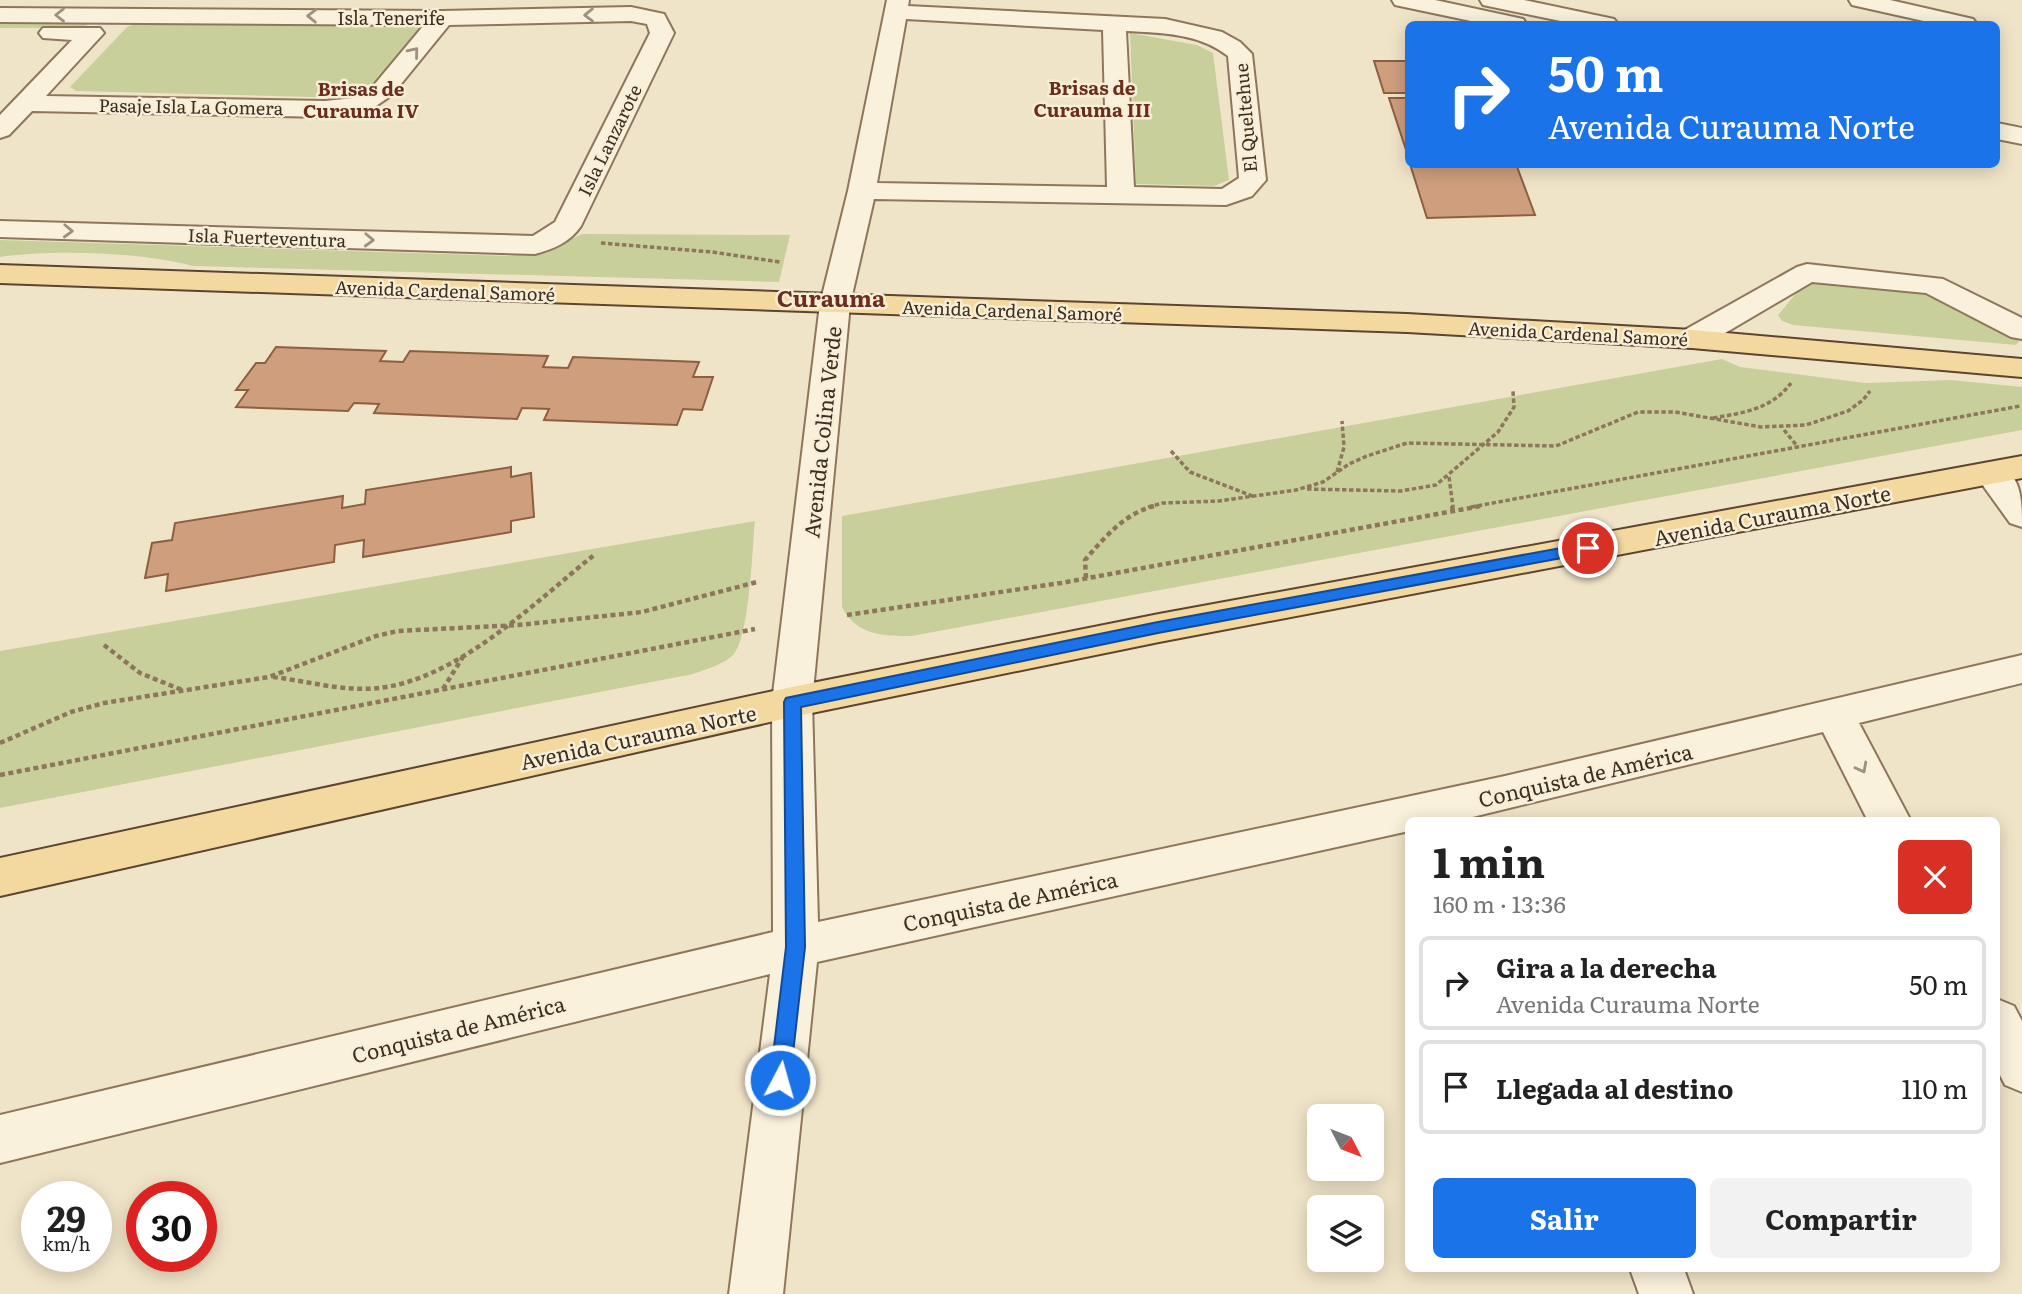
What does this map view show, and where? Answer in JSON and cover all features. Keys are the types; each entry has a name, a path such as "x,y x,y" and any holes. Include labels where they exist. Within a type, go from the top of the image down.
{"main road":[{"name":"Avenida Cardenal Samoré","path":"0,274 839,287 1692,339 2022,368"},
{"name":"Avenida Curauma Norte","path":"0,877 792,702 1172,625 2006,470"}],"street":[{"path":"1403,0 1518,19 1553,21"},
{"path":"1491,0 1518,19"},
{"path":"1860,0 1896,4 1911,13 1950,21"},
{"name":"El Queltehue","path":"862,191 1226,197 1242,190 1253,180 1240,54 1226,41 1204,33 1165,26 897,6"},
{"name":"Avenida Colina Verde","path":"756,1294 796,947 792,702 839,287 862,191 897,6"},
{"name":"Isla Tenerife","path":"0,15 442,18 631,14 656,19"},
{"path":"0,130 112,15"},
{"name":"Pasaje Isla La Gomera","path":"26,103 324,109 361,105 383,90 442,18"},
{"name":"Isla Lanzarote","path":"544,241 567,226 662,33 656,19"},
{"path":"1114,22 1121,196"},
{"path":"0,34 92,33"},
{"path":"2000,111 2022,115"},
{"path":"2000,132 2022,136"},
{"name":"Isla Fuerteventura","path":"0,229 544,241"},
{"path":"1692,339 1807,273 1933,285 2022,330"},
{"path":"2006,470 2022,515"},
{"name":"Conquista de América","path":"1458,817 1509,807 1835,716 2022,669"},
{"path":"1835,716 1888,817"},
{"name":"Conquista de América","path":"0,1139 796,947 1405,827"},
{"path":"2000,1027 2022,1069"},
{"path":"1658,1272 1665,1294"}],"path":[{"path":"544,241 712,252 839,287"},
{"path":"1709,418 1751,412 1767,405 1781,396 1794,376"},
{"path":"1296,490 1323,482 1367,456 1407,443 1556,446 1575,440 1611,420 1641,412 1675,412 1755,428 1783,430 1805,427 1840,415 1862,401 1872,387"},
{"path":"1086,578 1085,560 1110,531 1134,513 1163,502 1219,502 1327,488 1418,490 1436,485 1484,446 1508,419 1514,407 1513,391"},
{"path":"0,775 737,632 1086,578 2022,406"},
{"path":"1337,473 1343,461 1346,435 1342,421"},
{"path":"1783,430 1798,447"},
{"path":"1171,452 1190,472 1255,497"},
{"path":"1449,476 1452,511"},
{"path":"269,677 361,689 380,688 426,677 465,654 593,555"},
{"path":"0,743 71,712 104,704 269,677 376,636 398,631 425,627 502,626 642,612 757,582"},
{"path":"104,645 129,668 146,678 186,691"},
{"path":"442,690 465,654"}],"green space":[{"path":"0,21 90,23 82,28 0,28"},
{"path":"139,22 416,24 420,29 368,91 350,98 76,91 70,87 127,27"},
{"path":"1130,33 1197,45 1213,53 1229,180 1214,186 1136,184"},
{"path":"582,234 790,235 779,282 193,266 172,261 97,253 45,253 0,257 0,240 510,256 558,245"},
{"path":"1812,282 1931,292 2018,337 2019,342 2016,345 1793,325 1782,321 1778,315 1803,285"},
{"path":"1722,359 1740,367 1865,383 1951,380 2022,387 2022,430 912,636 871,632 854,623 842,607 842,516"},
{"path":"755,521 747,612 739,645 733,655 709,668 693,674 0,808 0,651"}],"building":[{"path":"1374,61 1405,61 1405,93 1384,93"},
{"path":"1389,98 1405,98 1405,147"},
{"path":"1411,168 1517,168 1535,215 1427,218"},
{"path":"276,347 386,351 380,361 403,362 410,351 548,356 543,367 568,368 573,357 699,362 693,377 713,377 702,410 683,409 677,425 544,420 549,409 522,408 517,419 374,413 379,404 354,403 348,411 236,407 248,390 236,390 256,363 265,363"},
{"path":"511,467 511,477 531,473 534,517 511,521 511,532 363,557 364,540 335,545 334,562 166,591 168,574 145,578 152,543 172,540 175,523 343,496 342,508 365,504 366,490"}],"district":[{"name":"Brisas de Curauma III","path":"1092,98"},
{"name":"Brisas de Curauma IV","path":"361,99"},
{"name":"Curauma","path":"831,297"}],"route":[{"path":"780,1080 796,947 792,702 1158,628 1588,548"}]}
